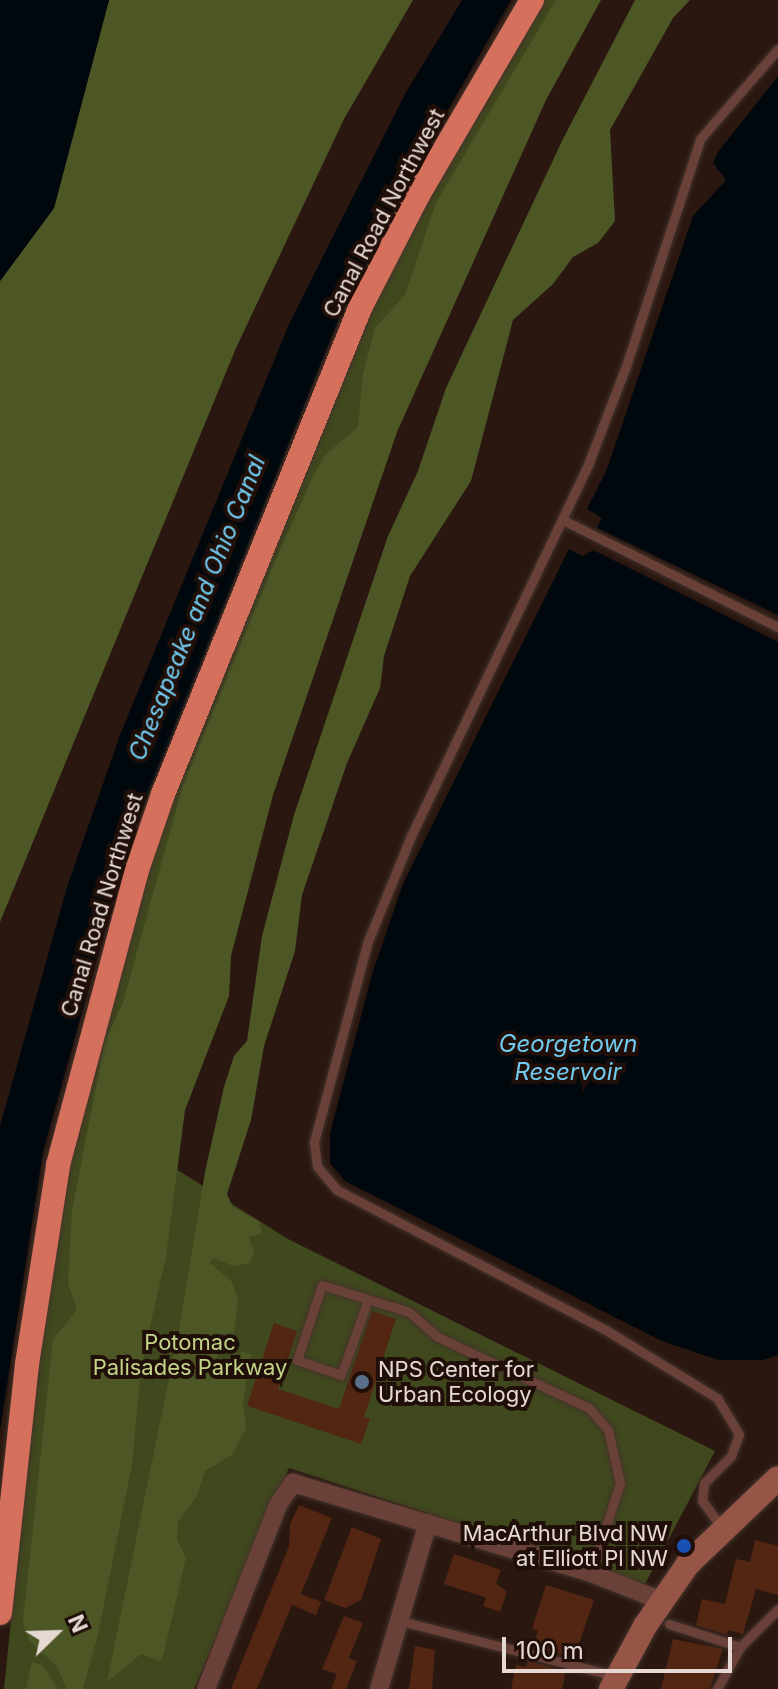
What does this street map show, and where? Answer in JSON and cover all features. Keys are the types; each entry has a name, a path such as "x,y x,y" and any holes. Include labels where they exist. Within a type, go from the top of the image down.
{"highway":[{"name":"Canal Road Northwest","path":"0,1613 27,1364 58,1165 136,873 163,794 360,308 418,195 532,0"}],"main road":[{"path":"614,1683 722,1528 778,1478"}],"street":[{"path":"206,1689 289,1485 302,1483 591,1573 665,1612"},
{"path":"379,1689 428,1523"}],"lane":[{"path":"722,1528 702,1500 704,1483 731,1456 739,1426 717,1398 606,1330 337,1190 317,1166 314,1142 368,941 411,836 563,520 626,366 700,139 778,49"},
{"path":"563,520 778,627"},
{"path":"368,1300 341,1375 297,1360 322,1285 409,1312 438,1337 589,1408 608,1430 620,1483 591,1573"},
{"path":"717,1689 740,1647 778,1609"},
{"path":"665,1612 740,1647"},
{"path":"397,1620 614,1683"}],"green space":[{"path":"109,0 413,0 344,119 236,348 0,922 0,281 54,208"},
{"name":"Potomac Palisades Parkway","path":"542,0 586,0 481,155 152,1154 288,1239 715,1451 645,1584 289,1468 194,1689 4,1689 39,1346 68,1167 127,930 164,824 338,388 398,253"},
{"path":"556,0 601,0 546,100 397,432 273,795 231,956 229,996 185,1110 166,1257 141,1367 132,1465 98,1634 83,1689 67,1689 57,1667 28,1639 23,1622 53,1339 77,1310 68,1283 72,1211 105,1040 123,1003 183,785 272,568 325,455 358,427 363,374 375,328 405,295 436,203"},
{"path":"635,0 690,0 673,18 610,130 615,221 598,243 573,257 553,284 513,320 471,481 410,576 384,656 380,688 347,763 302,895 295,951 264,1046 251,1120 227,1194 233,1207 259,1221 262,1233 249,1237 254,1254 249,1263 233,1266 213,1258 210,1263 232,1282 238,1299 234,1334 214,1360 215,1365 228,1366 243,1351 251,1355 243,1401 246,1428 233,1454 205,1471 197,1496 178,1522 177,1539 186,1558 163,1656 160,1661 141,1654 107,1682 179,1329 205,1172 224,1087 234,1056 247,1041 262,936 294,815 388,536 418,471 446,388 562,141"},
{"path":"32,1662 42,1665 58,1689 26,1689"}],"water":[{"path":"0,0 109,0 54,208 0,281"},
{"name":"Chesapeake and Ohio Canal","path":"462,0 511,0 429,143 341,314 130,840 43,1152 0,1431 0,1126 67,887 120,735 289,324 405,94"},
{"path":"778,76 778,615 597,528 602,518 587,509 607,469 693,216 726,180 713,163 718,152"},
{"name":"Georgetown Reservoir","path":"569,549 583,556 593,550 778,642 778,1355 763,1360 718,1360 662,1341 345,1181 330,1163 330,1133 373,971 403,884"}],"building":[{"name":"NPS Center for Urban Ecology","path":"372,1311 396,1319 364,1417 370,1419 361,1444 247,1406 274,1323 297,1331 278,1389 339,1409"},
{"path":"299,1505 332,1518 301,1594 321,1602 316,1615 292,1605 257,1689 231,1689 289,1546 290,1524"},
{"path":"352,1527 381,1539 361,1600 345,1608 324,1600"},
{"path":"755,1540 778,1546 778,1595 756,1589 743,1634 728,1630 727,1635 696,1625 702,1599 725,1604 736,1559 750,1562"},
{"path":"454,1554 501,1570 496,1583 507,1592 500,1612 483,1606 486,1598 444,1584"},
{"path":"546,1585 594,1600 574,1658 533,1647 538,1631 532,1629"},
{"path":"344,1616 363,1623 349,1658 357,1661 346,1689 331,1689 337,1674 322,1669"},
{"path":"673,1639 723,1649 710,1689 661,1689"},
{"path":"415,1646 435,1650 432,1689 409,1689"},
{"path":"528,1661 566,1671 562,1689 511,1689 516,1665 526,1667"}],"place":[{"name":"NPS Center for Urban Ecology","path":"362,1382"},
{"name":"MacArthur Blvd NW at Elliott Pl NW","path":"684,1546"}]}
